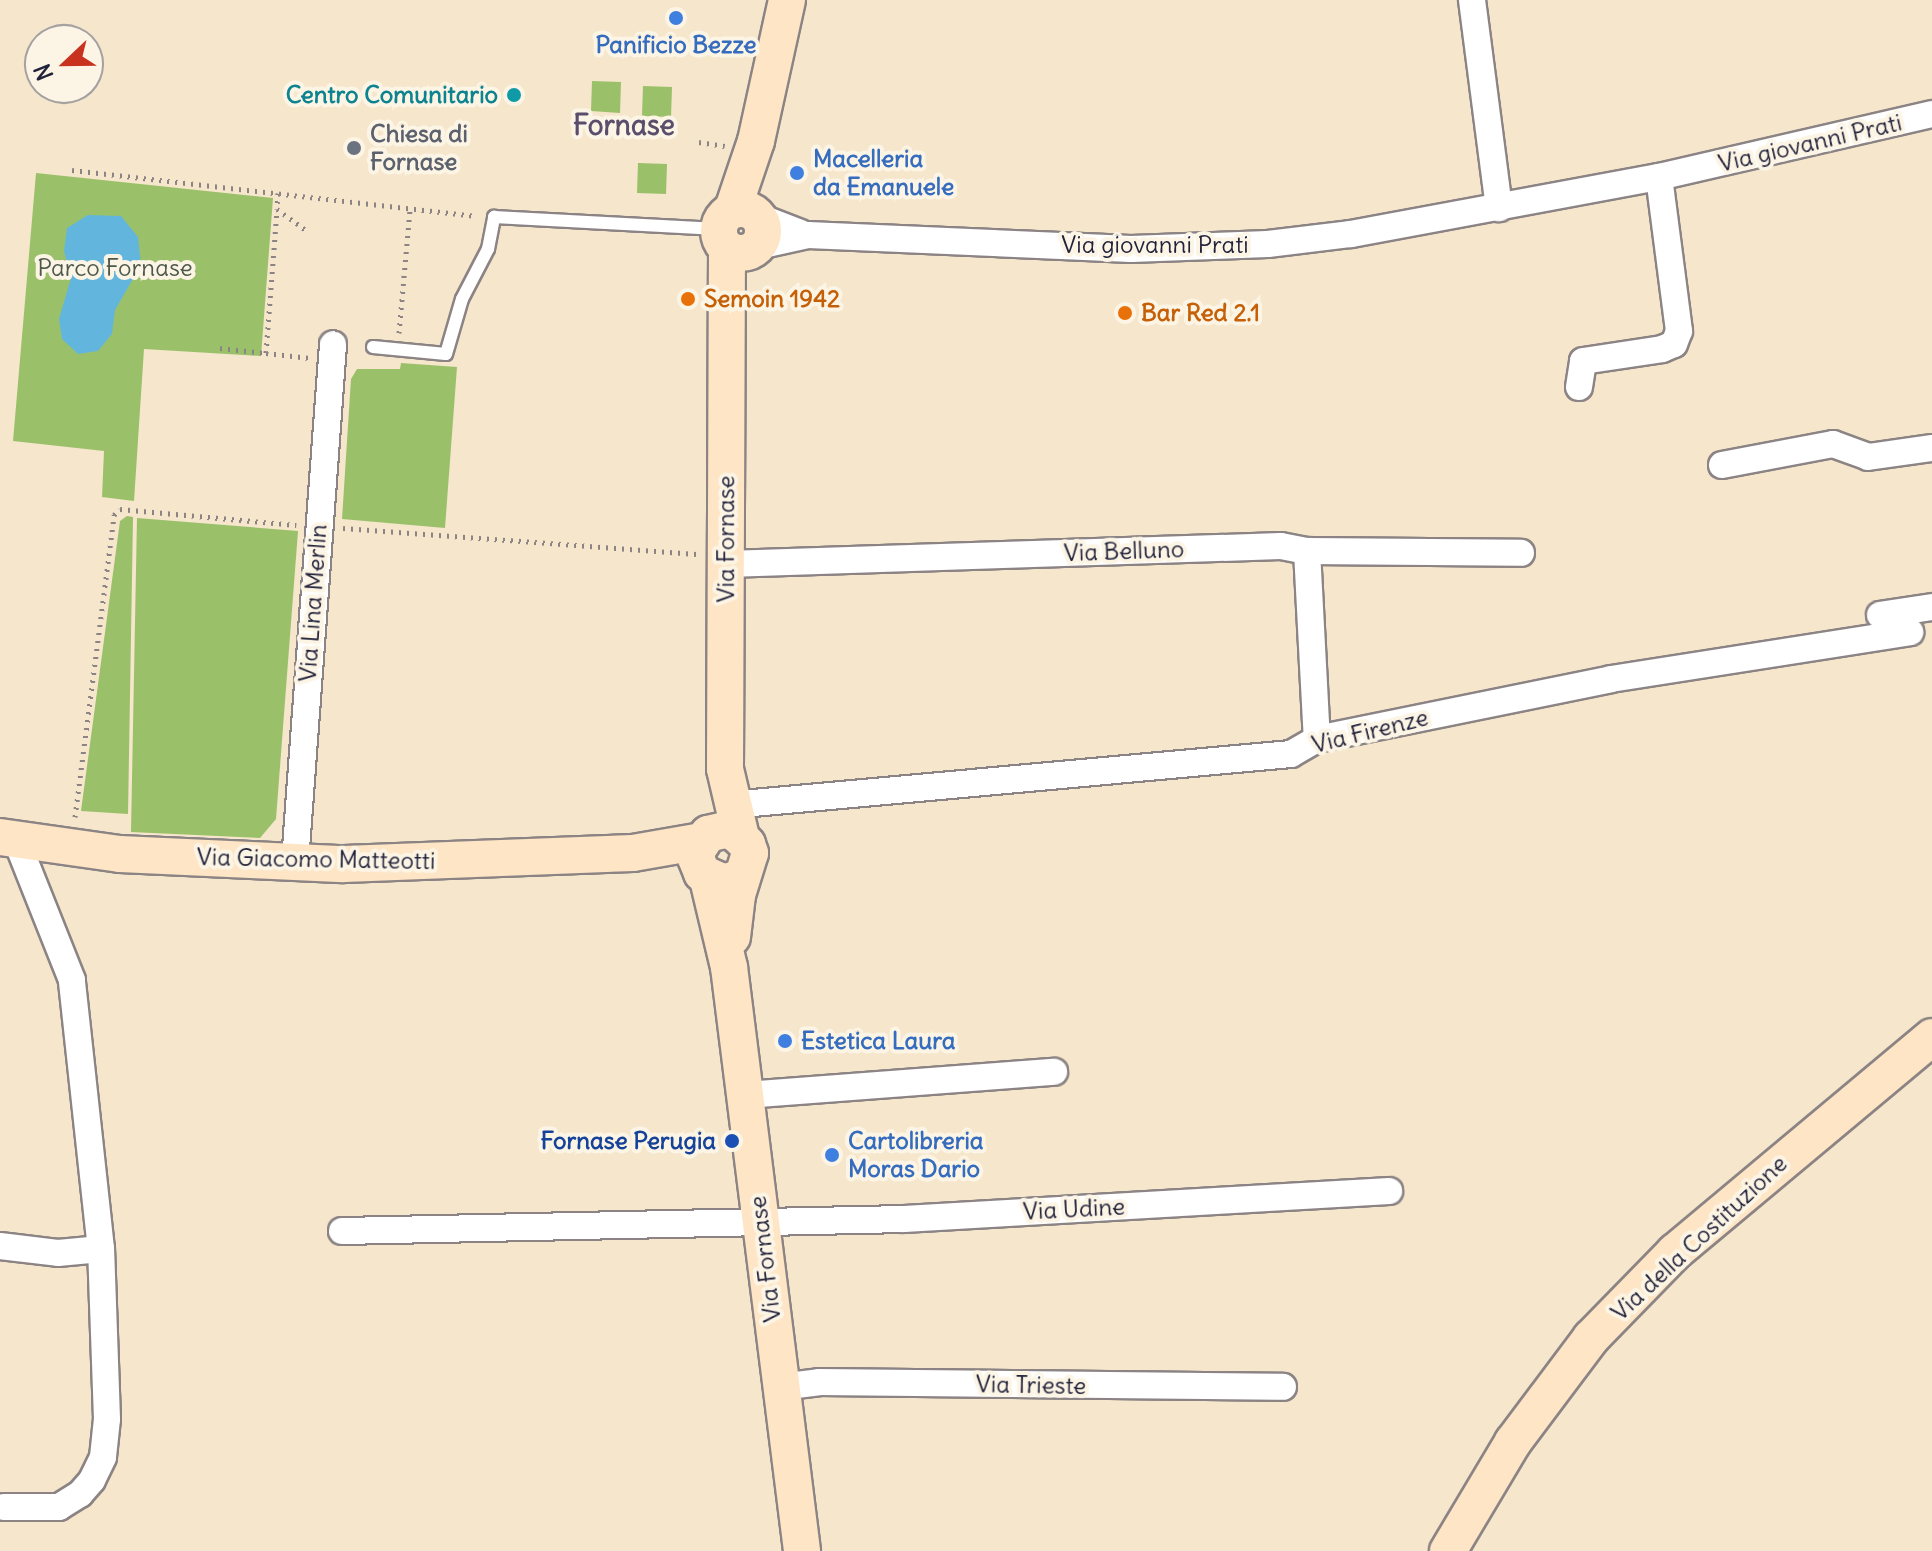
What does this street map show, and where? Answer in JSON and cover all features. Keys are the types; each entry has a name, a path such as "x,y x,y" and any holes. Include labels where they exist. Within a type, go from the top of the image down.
{"street":[{"name":"Via Fornase","path":"787,0 740,144 742,231 727,310 725,769 719,849 729,967 802,1551"},
{"path":"1472,0 1499,208"},
{"name":"Via giovanni Prati","path":"742,231 1131,249 1219,247 1351,234 1499,208 1659,177 1932,114"},
{"path":"1579,387 1583,361 1662,349 1674,344 1679,331 1659,177"},
{"name":"Via Lina Merlin","path":"295,862 333,344"},
{"path":"1722,465 1833,444 1868,457 1932,448"},
{"name":"Via Belluno","path":"727,560 1281,546 1307,551 1521,553"},
{"path":"1307,551 1317,739"},
{"path":"1880,615 1932,607"},
{"name":"Via Firenze","path":"719,849 1291,754 1317,739 1611,679 1910,632"},
{"path":"4,1507 59,1507 80,1494 92,1480 103,1457 107,1419 101,1249 72,980 8,838"},
{"name":"Via Giacomo Matteotti","path":"8,838 120,854 359,863 633,853 685,864 719,849"},
{"path":"1863,1094 1878,1060 1932,1012"},
{"name":"Via della Costituzione","path":"1448,1551 1513,1442 1591,1338 1675,1252 1932,1037"},
{"path":"745,1095 1054,1072"},
{"name":"Via Udine","path":"342,1231 904,1219 1389,1191"},
{"path":"0,1246 58,1253 101,1249"},
{"name":"Via Trieste","path":"780,1387 819,1382 1283,1387"}],"lane":[{"path":"373,347 446,354 462,299 488,249 494,217 742,231"}],"path":[{"path":"699,142 740,144"},
{"path":"72,170 494,217"},
{"path":"220,348 266,353 278,193"},
{"path":"277,209 309,232"},
{"path":"397,350 410,210"},
{"path":"73,829 114,515 120,509 305,525"},
{"path":"334,528 727,560"}],"green space":[{"path":"592,81 621,82 620,113 591,111"},
{"path":"643,86 672,87 671,117 642,116"},
{"path":"638,163 667,164 666,194 637,193"},
{"name":"Parco Fornase","path":"36,173 273,198 261,356 144,349 134,501 102,497 104,451 13,441"},
{"path":"401,363 457,367 445,528 342,519 351,379 357,369 400,369"},
{"path":"127,516 133,517 128,814 81,811 120,521"},
{"path":"137,518 298,531 276,819 260,838 131,832"}],"water":[{"path":"88,215 121,216 138,237 141,265 115,310 112,334 98,351 78,354 62,339 59,319 71,278 64,251 67,228"}],"place":[{"name":"Panificio Bezze","path":"676,18"},
{"name":"Centro Comunitario","path":"514,95"},
{"name":"Chiesa di Fornase","path":"354,148"},
{"name":"Macelleria da Emanuele","path":"797,173"},
{"name":"Semoin 1942","path":"688,299"},
{"name":"Bar Red 2.1","path":"1125,313"},
{"name":"Estetica Laura","path":"785,1041"},
{"name":"Fornase Perugia","path":"732,1141"},
{"name":"Cartolibreria Moras Dario","path":"832,1155"}],"district":[{"name":"Fornase","path":"624,125"}]}
